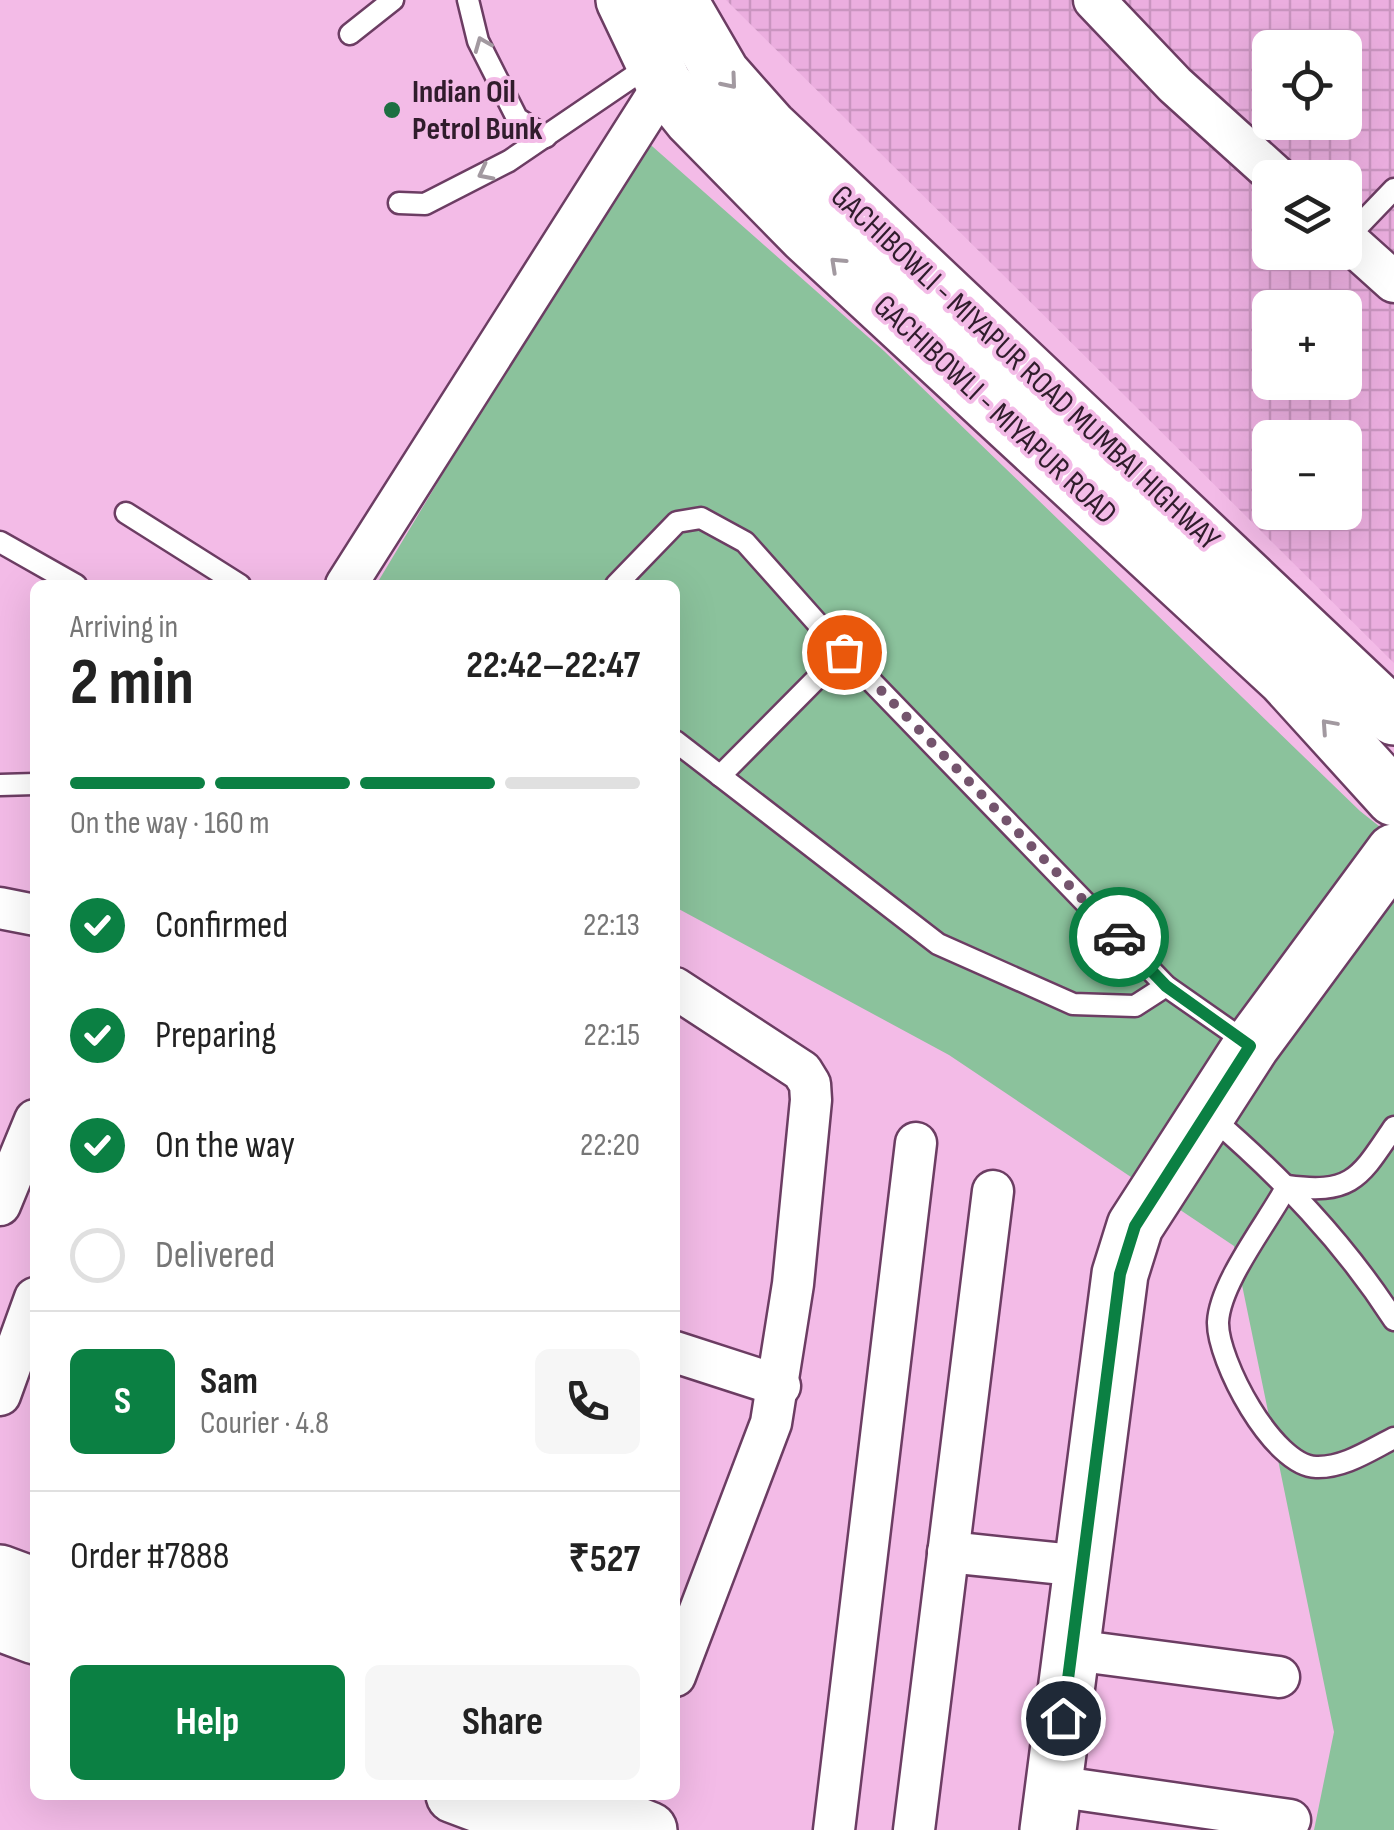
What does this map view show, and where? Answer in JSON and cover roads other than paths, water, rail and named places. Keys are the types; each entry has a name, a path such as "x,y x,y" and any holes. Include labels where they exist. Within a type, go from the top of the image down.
{"main road":[{"name":"GACHIBOWLI - MIYAPUR ROAD","path":"624,0 659,73 692,119 806,235 1240,604 1285,678 1394,798"},
{"name":"GACHIBOWLI - MIYAPUR ROAD MUMBAI HIGHWAY","path":"679,0 722,74 770,127 1240,604 1394,717"},
{"path":"1051,1808 1120,1274 1135,1226 1250,1046 1394,852"},
{"path":"0,1573 30,1584"},
{"path":"0,1623 30,1634"},
{"path":"467,1800 548,1830"},
{"path":"580,1800 636,1815"}],"street":[{"path":"1094,0 1176,86 1258,160"},
{"path":"349,580 659,73"},
{"path":"1362,253 1394,282"},
{"path":"0,908 30,914"},
{"path":"680,991 802,1070 810,1084 780,1386 771,1423 680,1663"},
{"path":"0,1205 30,1132"},
{"path":"834,1830 916,1143"},
{"path":"914,1830 992,1191"},
{"path":"0,1395 30,1312"},
{"path":"680,1354 780,1386"},
{"path":"948,1552 1084,1566"},
{"path":"1073,1650 1279,1678"},
{"path":"1051,1808 1290,1820"}],"lane":[{"path":"350,34 393,0"},
{"path":"468,0 478,41 517,118 546,137"},
{"path":"399,202 425,204 659,73"},
{"path":"1362,222 1394,189"},
{"path":"126,513 232,580"},
{"path":"621,580 678,522 701,518 745,542 844,652 1166,986 1250,1046"},
{"path":"0,542 67,580"},
{"path":"720,776 844,652"},
{"path":"680,746 938,944 1073,1004 1135,1006 1166,986"},
{"path":"0,785 30,784"},
{"path":"1208,1114 1287,1186 1353,1258 1394,1320"},
{"path":"1287,1186 1319,1191 1347,1184 1368,1170 1394,1127"},
{"path":"1287,1186 1232,1279 1218,1320 1230,1370 1252,1412 1274,1439 1294,1458 1314,1468 1348,1462 1394,1438"}],"place":[{"name":"Indian Oil Petrol Bunk","path":"392,110"}]}
